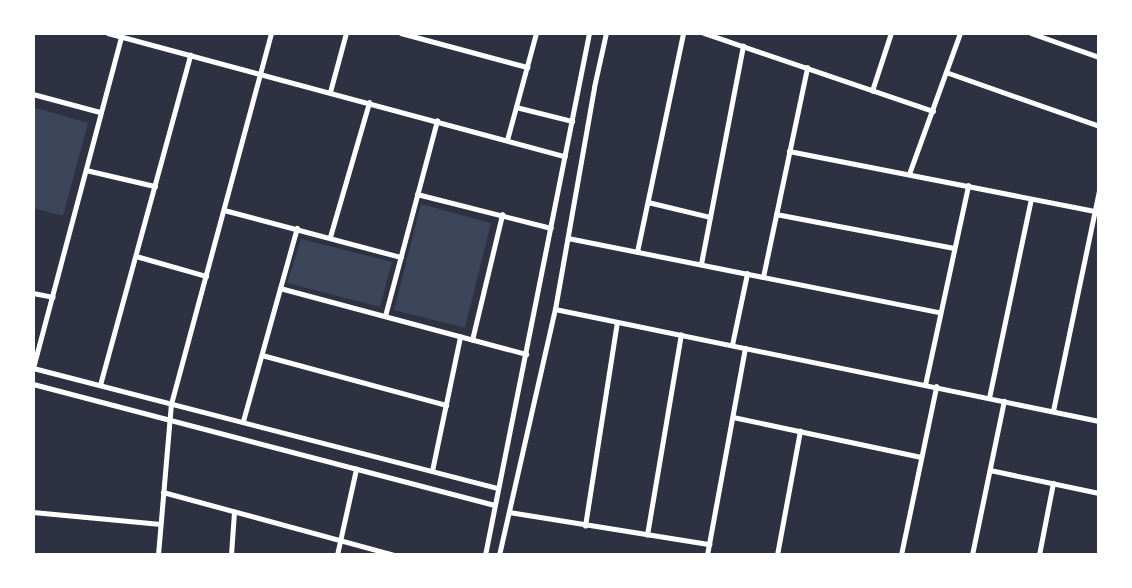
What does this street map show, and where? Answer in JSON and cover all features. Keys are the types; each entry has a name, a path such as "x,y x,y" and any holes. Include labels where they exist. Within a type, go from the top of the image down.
{"street":[{"path":"108,33 565,156"},
{"path":"158,555 171,404 271,33"},
{"path":"330,92 346,33"},
{"path":"401,33 527,67"},
{"path":"507,140 536,33"},
{"path":"485,555 590,33"},
{"path":"499,555 555,309 606,33"},
{"path":"637,252 683,33"},
{"path":"704,33 933,111"},
{"path":"872,91 891,33"},
{"path":"909,174 960,33"},
{"path":"1031,33 1099,57"},
{"path":"121,37 33,368 498,488"},
{"path":"701,264 743,46"},
{"path":"100,385 190,55"},
{"path":"763,277 807,68"},
{"path":"947,72 1099,126"},
{"path":"33,94 100,112"},
{"path":"330,237 369,103"},
{"path":"516,107 572,121"},
{"path":"385,316 437,121"},
{"path":"789,151 1094,211"},
{"path":"86,170 155,186"},
{"path":"925,385 968,186"},
{"path":"1053,411 1099,190"},
{"path":"417,194 551,228"},
{"path":"989,398 1031,199"},
{"path":"648,202 710,217"},
{"path":"224,210 401,257"},
{"path":"776,214 954,248"},
{"path":"472,340 502,215"},
{"path":"243,421 297,228"},
{"path":"568,238 940,312"},
{"path":"135,256 206,276"},
{"path":"732,345 747,274"},
{"path":"280,288 526,354"},
{"path":"33,293 53,297"},
{"path":"555,309 1099,421"},
{"path":"584,526 617,322"},
{"path":"647,535 681,335"},
{"path":"432,471 460,337"},
{"path":"707,555 745,348"},
{"path":"262,355 446,405"},
{"path":"33,384 494,505"},
{"path":"901,555 936,387"},
{"path":"517,400 532,403"},
{"path":"972,555 1004,401"},
{"path":"733,416 921,457"},
{"path":"777,555 800,431"},
{"path":"337,555 356,469"},
{"path":"990,470 1099,493"},
{"path":"1039,555 1053,483"},
{"path":"163,492 395,555"},
{"path":"33,512 160,524"},
{"path":"231,555 234,512"},
{"path":"509,512 709,544"}],"shaded area":[{"path":"33,107 88,123 63,216 33,208"},
{"path":"421,204 491,223 465,328 394,310"},
{"path":"301,239 392,262 380,307 287,283"}]}
